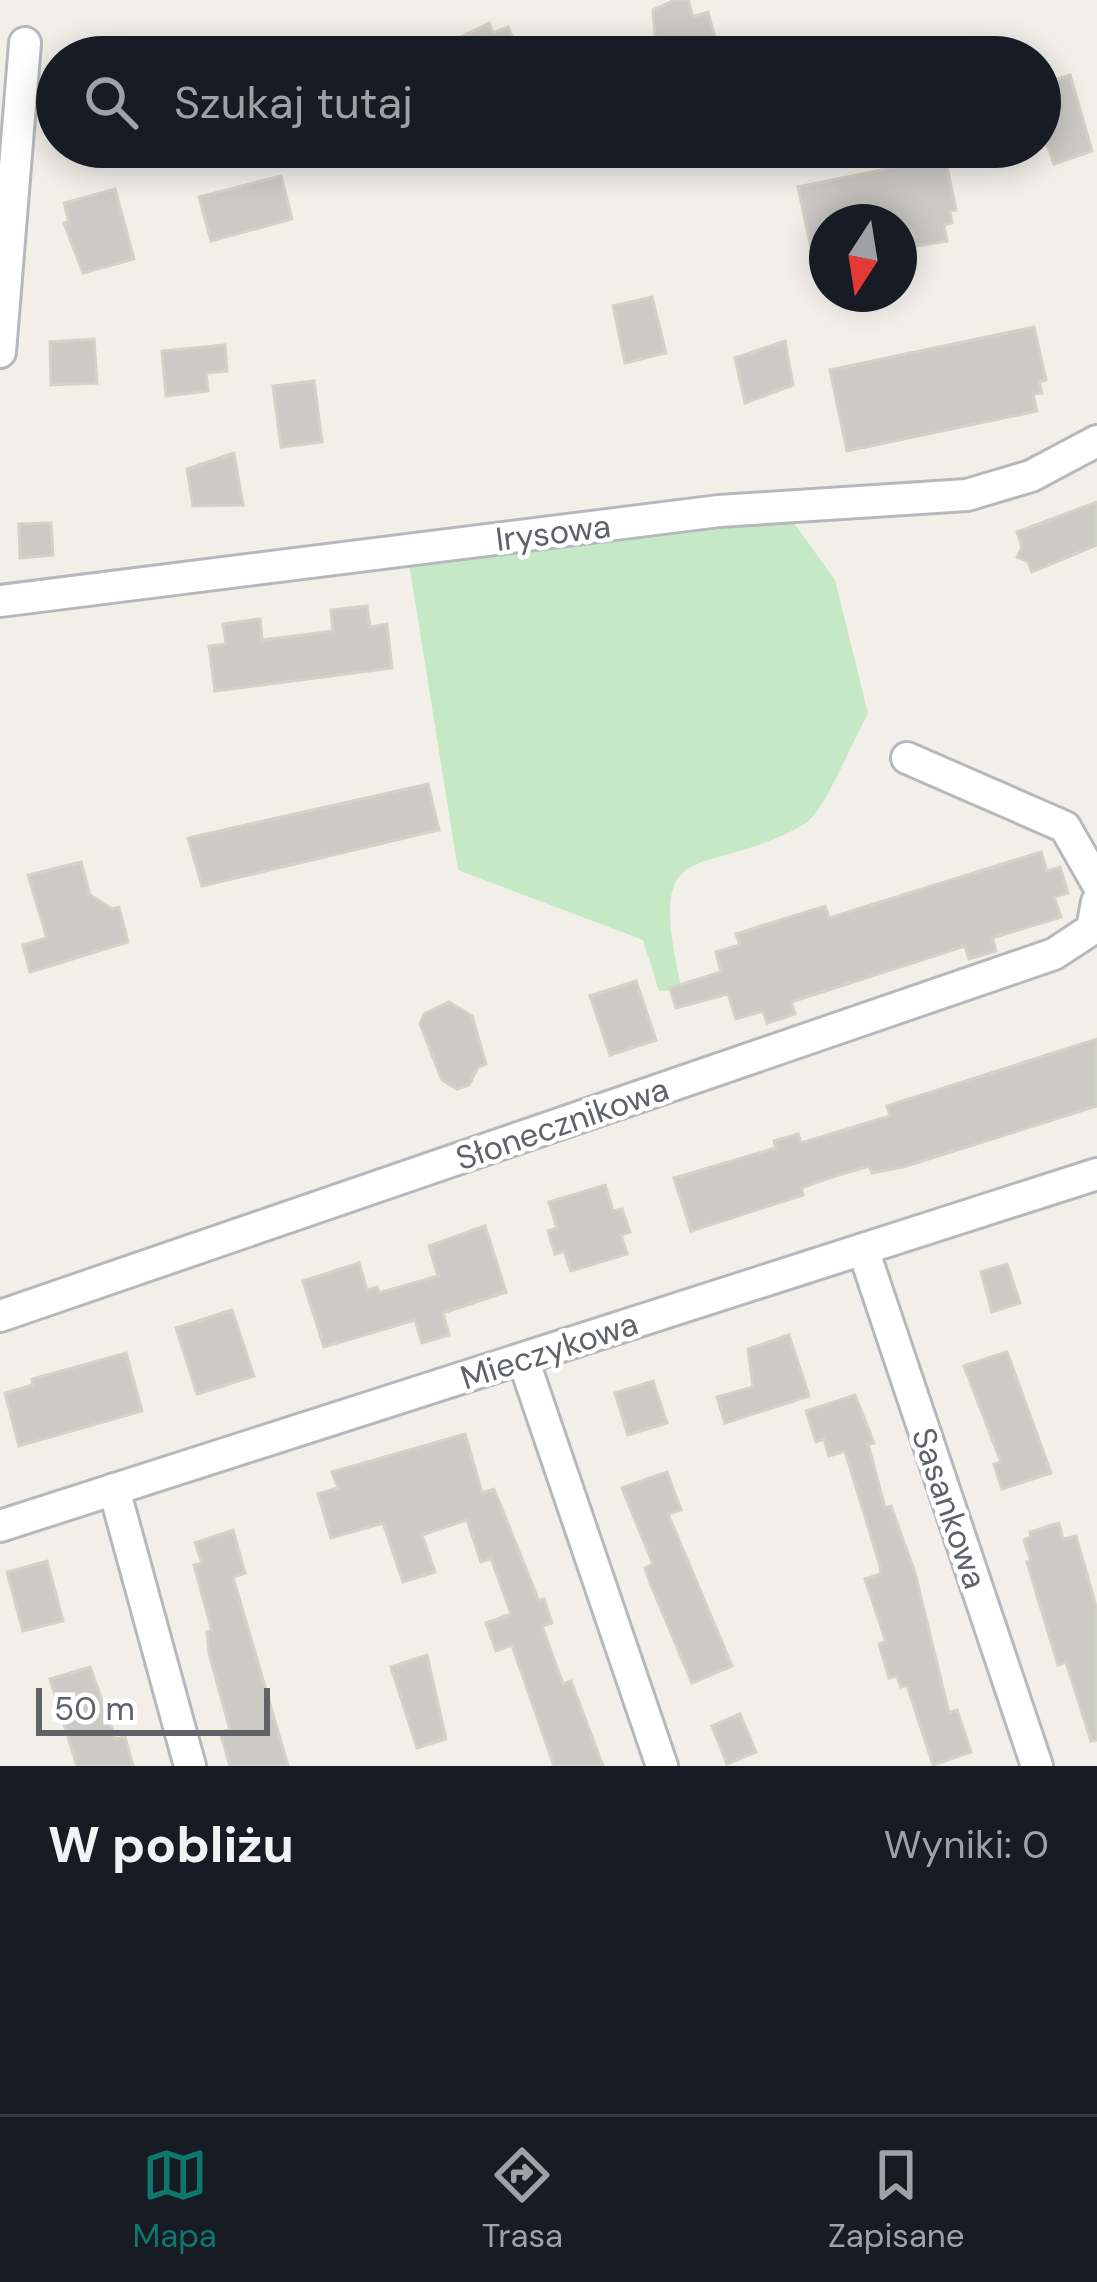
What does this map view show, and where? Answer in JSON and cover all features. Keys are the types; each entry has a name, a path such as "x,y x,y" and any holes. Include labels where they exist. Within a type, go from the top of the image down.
{"street":[{"path":"0,352 25,43"},
{"name":"Irysowa","path":"0,602 719,511 967,495 1031,476 1097,441"},
{"path":"907,758 1065,827 1097,883"},
{"name":"Słonecznikowa","path":"0,1316 1054,954 1092,929 1097,902"},
{"name":"Mieczykowa","path":"0,1526 1097,1174"},
{"name":"Sasankowa","path":"863,1250 1037,1766"},
{"path":"523,1359 662,1766"},
{"path":"115,1489 190,1766"}],"green space":[{"path":"791,519 835,580 868,714 829,791 803,825 767,842 709,859 676,881 670,903 682,990 659,991 643,940 458,870 409,563 693,525"}],"building":[{"path":"688,0 693,17 708,12 714,36 655,36 653,10"},
{"path":"489,23 493,33 508,27 512,36 463,36"},
{"path":"1070,75 1092,151 1061,162 1061,78"},
{"path":"891,168 947,168 956,210 950,211 952,223 944,225 947,241 917,246 917,204 809,204 809,238 798,187"},
{"path":"281,176 292,219 211,241 199,197"},
{"path":"115,189 134,259 83,273 64,223 69,222 64,203"},
{"path":"652,297 666,353 625,363 613,306"},
{"path":"1034,327 1046,380 1039,382 1042,393 1033,394 1037,411 847,451 830,370"},
{"path":"94,339 97,383 51,385 50,342"},
{"path":"785,341 793,385 745,403 735,358"},
{"path":"225,345 227,371 206,373 208,391 166,396 162,351"},
{"path":"314,381 322,442 281,447 273,386"},
{"path":"234,453 243,505 193,506 187,469"},
{"path":"1097,502 1097,545 1032,572 1028,562 1017,557 1022,547 1017,532"},
{"path":"51,523 53,555 20,558 19,524"},
{"path":"367,606 370,627 387,624 392,668 215,691 209,646 226,644 223,624 260,619 262,640 303,635 333,631 331,610"},
{"path":"428,784 439,830 202,886 188,838"},
{"path":"1041,852 1047,871 1060,867 1068,893 1054,897 1061,917 992,938 996,951 969,959 965,946 791,1002 795,1014 767,1023 763,1011 736,1019 728,994 676,1008 670,988 721,972 716,952 740,945 736,934 825,906 829,918"},
{"path":"81,862 90,895 112,909 119,907 128,942 30,972 23,945 47,938 28,875"},
{"path":"636,981 656,1040 610,1055 590,996"},
{"path":"449,1002 472,1016 486,1064 478,1067 469,1085 457,1089 442,1080 420,1024 424,1014"},
{"path":"1097,1039 1097,1106 903,1167 872,1173 869,1166 832,1177 801,1188 803,1195 691,1231 674,1178 776,1148 774,1141 798,1134 801,1143 890,1116 887,1106"},
{"path":"605,1185 613,1211 622,1209 630,1232 621,1235 627,1254 571,1271 564,1251 555,1254 548,1231 557,1228 549,1202"},
{"path":"485,1226 506,1292 443,1313 449,1335 422,1343 415,1320 324,1347 303,1281 359,1263 367,1290 377,1287 379,1293 438,1276 429,1246"},
{"path":"1007,1264 1020,1303 992,1312 981,1272"},
{"path":"232,1310 254,1376 197,1394 176,1328"},
{"path":"789,1335 809,1396 725,1423 717,1397 753,1387 748,1349"},
{"path":"1007,1352 1051,1473 1002,1489 994,1464 1001,1462 964,1366"},
{"path":"126,1353 142,1411 19,1446 5,1393 33,1385 32,1379"},
{"path":"653,1381 667,1423 628,1435 615,1393"},
{"path":"855,1395 874,1443 868,1444 885,1508 891,1506 915,1573 949,1713 957,1710 971,1752 933,1765 907,1685 901,1687 897,1676 889,1678 879,1644 886,1642 865,1579 881,1574 880,1566 845,1451 829,1456 824,1439 816,1442 806,1411"},
{"path":"465,1434 482,1493 494,1489 539,1601 544,1599 552,1623 542,1626 563,1684 571,1681 603,1766 554,1766 512,1645 496,1651 486,1623 511,1614 491,1558 481,1562 467,1520 422,1535 435,1572 403,1582 383,1523 331,1538 318,1494 338,1488 332,1472"},
{"path":"667,1472 681,1510 668,1514 732,1666 692,1683 651,1585 645,1568 653,1564 622,1488"},
{"path":"1059,1523 1063,1539 1076,1536 1097,1610 1097,1740 1091,1741 1066,1662 1058,1665 1027,1562 1031,1561 1024,1540 1031,1537 1030,1532"},
{"path":"233,1530 245,1573 233,1577 288,1766 230,1766 220,1732 230,1730 209,1653 207,1632 212,1631 194,1565 202,1563 195,1543"},
{"path":"47,1561 63,1621 23,1631 7,1572"},
{"path":"427,1655 446,1739 417,1748 391,1667"},
{"path":"90,1667 116,1739 125,1737 133,1766 77,1766 50,1679"},
{"path":"740,1714 756,1752 727,1764 712,1726"}]}
